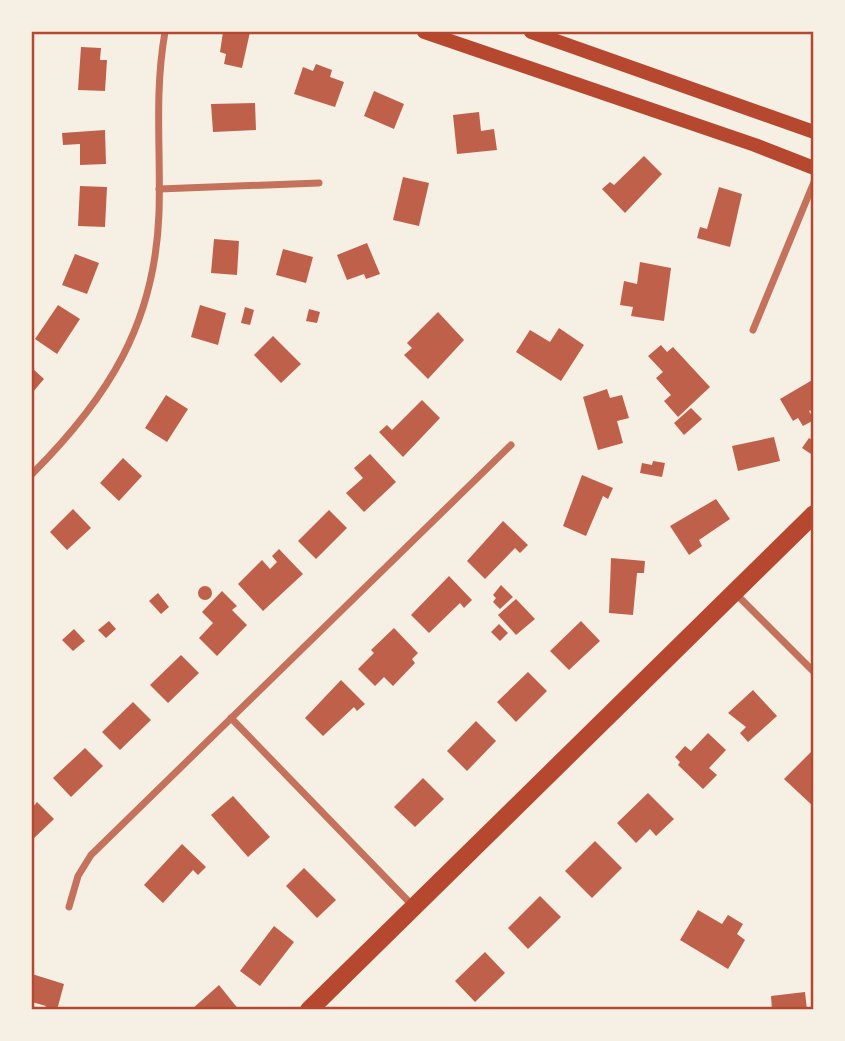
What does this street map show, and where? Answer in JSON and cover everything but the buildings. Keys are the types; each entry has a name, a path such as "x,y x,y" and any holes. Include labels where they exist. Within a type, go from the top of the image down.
{"main road":[{"path":"424,32 755,145 814,168"},
{"path":"531,32 814,132"},
{"path":"309,1010 814,514"}],"street":[{"path":"32,474 74,432 99,399 136,327 156,249 159,189 156,107 165,32"},
{"path":"753,330 814,182"},
{"path":"159,189 319,183"},
{"path":"69,907 78,876 91,855 511,445"},
{"path":"735,593 814,672"},
{"path":"231,718 414,906"}]}
